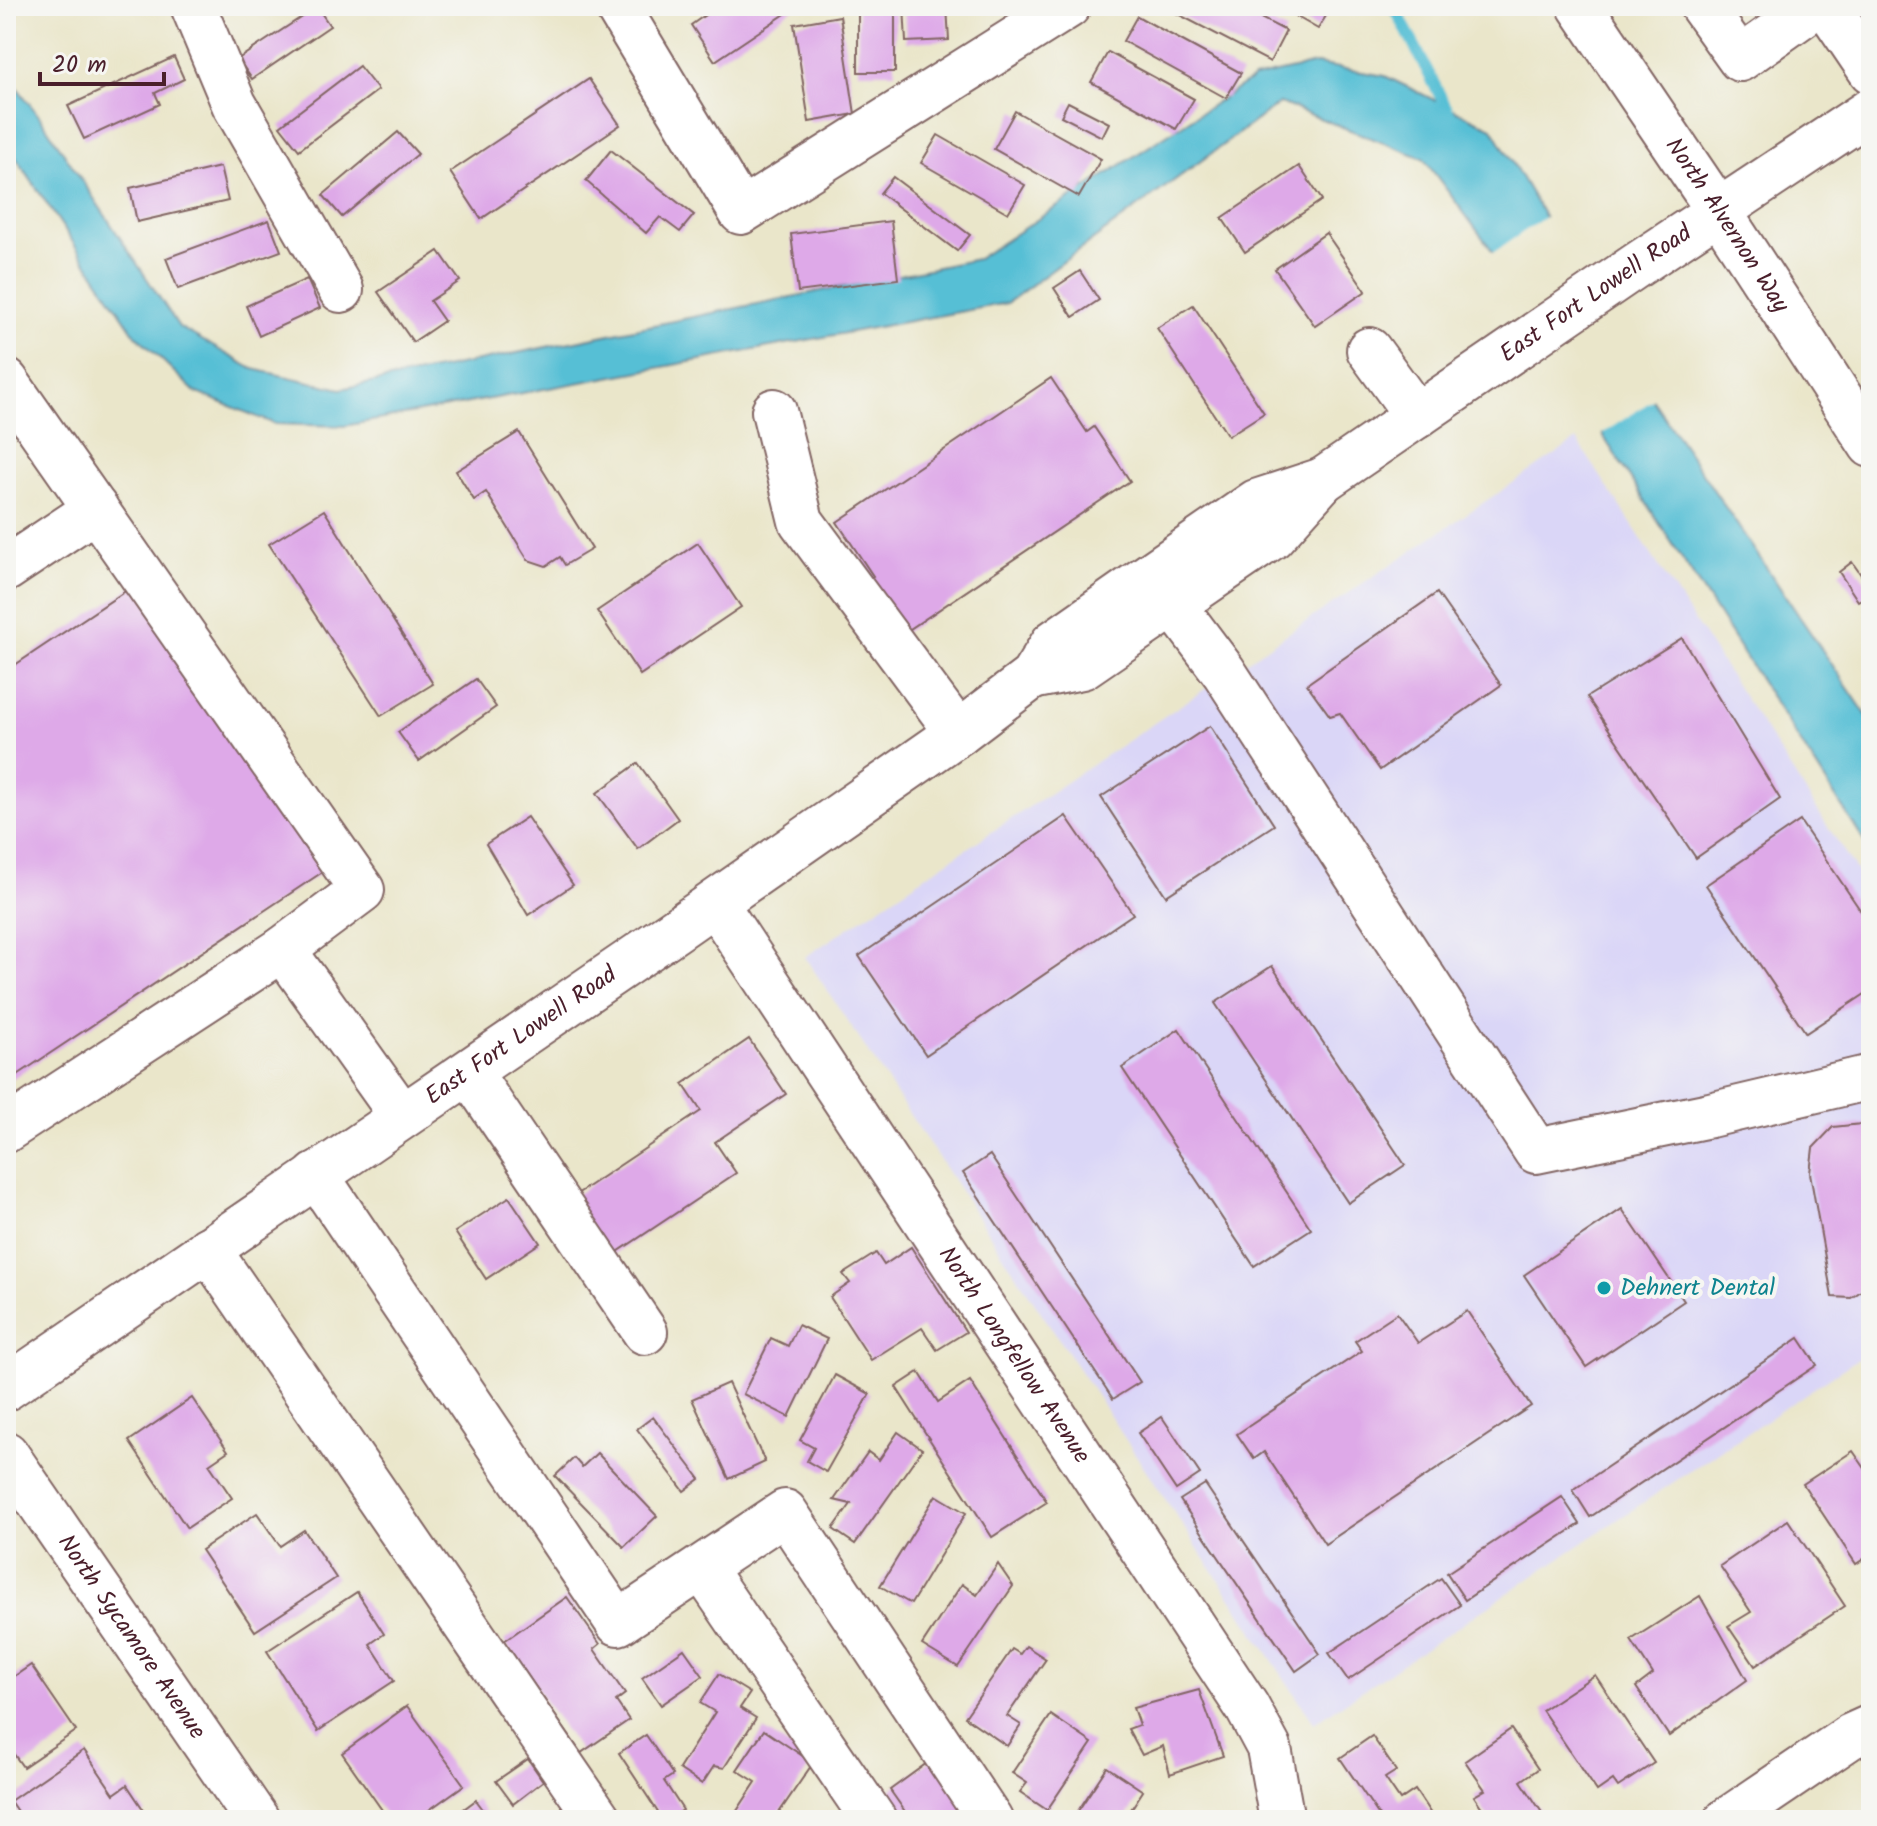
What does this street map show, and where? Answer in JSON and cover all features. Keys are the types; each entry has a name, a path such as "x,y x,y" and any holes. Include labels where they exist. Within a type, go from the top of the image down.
{"main road":[{"path":"193,6 234,104 341,290"},
{"path":"617,6 741,212 1068,6"},
{"name":"North Alvernon Way","path":"1580,6 1871,445"},
{"path":"1702,6 1740,59 1807,9 1871,71"},
{"name":"East Fort Lowell Road","path":"1032,677 1082,667 1272,537 1323,480 1718,210 1871,110"},
{"path":"1369,350 1417,416"},
{"path":"6,1130 283,949 362,890 96,509 11,398"},
{"path":"774,411 801,521 958,733"},
{"name":"East Fort Lowell Road","path":"6,1388 958,733 1032,677 1053,643 1256,502 1323,480"},
{"path":"6,569 96,509"},
{"path":"1173,604 1224,672 1536,1151 1871,1077"},
{"name":"North Longfellow Avenue","path":"715,903 1247,1707 1269,1748 1282,1820"},
{"path":"283,949 402,1116"},
{"path":"469,1072 645,1332"},
{"path":"316,1175 618,1623 785,1512 990,1820"},
{"path":"208,1249 599,1820"},
{"name":"North Sycamore Avenue","path":"6,1454 257,1820"},
{"path":"702,1568 874,1820"},
{"path":"1727,1820 1851,1736 1871,1727"}],"shaded area":[{"path":"1577,440 1871,893 1871,1350 1314,1723 805,957"}],"water":[{"path":"1316,64 1385,76 1492,128 1656,405 1871,722 1871,852 1607,442 1494,253 1423,158 1280,103 1007,303 344,426 275,424 195,392 135,334 6,143 6,73 42,120 179,327 253,369 341,389 977,259 1254,78"}],"pier":[{"path":"1548,215 1656,398 1599,436 1491,254"}],"building":[{"path":"718,6 797,6 715,61 691,25"},
{"path":"858,6 895,6 895,72 858,72"},
{"path":"904,6 947,6 949,40 906,42"},
{"path":"1172,6 1237,6 1286,31 1270,62 1170,10"},
{"path":"1278,6 1332,6 1318,29"},
{"path":"317,7 330,26 252,79 238,59"},
{"path":"840,16 855,114 809,122 794,24"},
{"path":"1137,16 1241,73 1226,98 1123,41"},
{"path":"1108,52 1194,99 1176,129 1091,82"},
{"path":"174,57 184,79 155,93 160,104 84,139 68,106"},
{"path":"359,66 378,90 299,150 280,126"},
{"path":"589,79 620,125 481,219 450,172"},
{"path":"1068,102 1109,123 1102,137 1061,116"},
{"path":"1015,111 1101,159 1079,197 994,149"},
{"path":"398,132 418,154 342,217 323,195"},
{"path":"938,135 1025,185 1008,213 921,163"},
{"path":"611,150 694,215 680,232 660,217 646,233 586,181"},
{"path":"1299,166 1322,200 1245,252 1222,218"},
{"path":"220,167 228,201 137,222 130,188"},
{"path":"893,177 970,235 957,251 880,193"},
{"path":"269,220 281,251 178,289 166,258"},
{"path":"891,221 898,279 798,292 791,234"},
{"path":"1326,233 1366,291 1315,326 1275,269"},
{"path":"439,251 460,281 430,301 444,321 413,342 378,292"},
{"path":"1080,271 1099,300 1073,317 1054,288"},
{"path":"307,279 320,308 259,336 246,306"},
{"path":"1193,305 1264,413 1228,436 1157,328"},
{"path":"1051,378 1087,432 1094,427 1130,481 901,635 865,581 873,576 837,522"},
{"path":"519,432 592,549 565,565 560,557 546,566 528,560 486,492 474,500 456,471"},
{"path":"324,510 433,684 381,716 269,544"},
{"path":"698,543 741,607 640,675 597,611"},
{"path":"1852,562 1871,589 1871,593 1858,601 1839,572"},
{"path":"139,582 330,867 7,1082 6,671"},
{"path":"1437,593 1501,685 1380,770 1340,713 1330,716 1307,684"},
{"path":"1682,638 1780,799 1696,858 1587,697"},
{"path":"476,679 496,707 419,761 398,732"},
{"path":"1210,726 1274,825 1166,896 1101,797"},
{"path":"638,763 678,819 638,849 597,793"},
{"path":"1066,816 1133,914 926,1055 859,956"},
{"path":"527,817 573,885 528,915 486,844"},
{"path":"1800,821 1871,926 1871,990 1806,1033 1706,885"},
{"path":"1272,966 1405,1165 1348,1203 1215,1003"},
{"path":"1179,1029 1311,1229 1254,1266 1122,1068"},
{"path":"749,1039 786,1094 715,1142 736,1173 610,1257 571,1198 701,1111 683,1084"},
{"path":"1871,1123 1871,1284 1851,1298 1832,1297 1810,1173 1813,1148 1833,1127"},
{"path":"990,1155 1140,1382 1113,1399 963,1173"},
{"path":"509,1197 540,1243 486,1279 455,1232"},
{"name":"Dehnert Dental","path":"1622,1209 1684,1301 1586,1367 1524,1275"},
{"path":"911,1247 966,1332 937,1350 922,1328 871,1360 830,1297 850,1283 843,1274 876,1253 884,1265"},
{"path":"1467,1311 1531,1406 1325,1544 1264,1452 1254,1459 1237,1434 1362,1351 1355,1341 1397,1313 1418,1343"},
{"path":"798,1325 827,1339 789,1417 743,1394 771,1338 788,1346"},
{"path":"1799,1338 1817,1365 1590,1517 1573,1490"},
{"path":"919,1372 938,1402 970,1381 1047,1502 992,1537 896,1387"},
{"path":"835,1375 870,1394 826,1472 807,1461 814,1448 800,1440"},
{"path":"728,1383 765,1462 729,1479 692,1399"},
{"path":"192,1398 228,1451 209,1464 232,1498 187,1528 129,1441"},
{"path":"653,1417 700,1479 684,1491 637,1429"},
{"path":"1162,1417 1200,1474 1176,1490 1138,1433"},
{"path":"898,1432 922,1449 855,1544 833,1529 851,1504 834,1500 868,1452 879,1460"},
{"path":"1853,1451 1871,1477 1871,1554 1856,1564 1803,1484"},
{"path":"597,1453 657,1516 624,1547 555,1476 574,1458 582,1467"},
{"path":"1205,1484 1320,1654 1296,1671 1180,1500"},
{"path":"936,1495 966,1513 911,1604 880,1586"},
{"path":"1562,1497 1580,1524 1465,1600 1447,1573"},
{"path":"257,1513 280,1546 304,1530 336,1578 255,1631 201,1550"},
{"path":"1788,1520 1845,1606 1755,1666 1728,1626 1751,1612 1720,1566"},
{"path":"998,1564 1013,1586 958,1667 922,1645 962,1584 977,1595"},
{"path":"1441,1578 1460,1605 1348,1680 1329,1653"},
{"path":"357,1592 384,1634 370,1644 394,1681 318,1731 267,1651"},
{"path":"1700,1596 1747,1680 1669,1736 1636,1687 1653,1674 1631,1640"},
{"path":"567,1597 600,1644 594,1649 625,1694 616,1701 629,1720 581,1753 504,1641"},
{"path":"1026,1646 1046,1659 1007,1716 1021,1725 1007,1746 965,1717 1012,1649 1020,1654"},
{"path":"684,1649 703,1676 661,1705 642,1678"},
{"path":"31,1665 76,1731 23,1767 6,1743 6,1682"},
{"path":"719,1674 750,1693 740,1708 756,1718 724,1768 714,1766 702,1784 679,1769 715,1712 700,1703"},
{"path":"1595,1675 1654,1763 1618,1787 1613,1780 1597,1791 1542,1710"},
{"path":"1199,1690 1223,1756 1170,1774 1163,1746 1142,1755 1128,1729 1139,1725 1133,1708"},
{"path":"407,1706 464,1785 415,1820 389,1820 342,1753"},
{"path":"1051,1715 1092,1743 1047,1810 1020,1792 1027,1783 1012,1773"},
{"path":"1511,1729 1538,1769 1521,1781 1547,1820 1490,1820 1474,1796 1485,1790 1465,1761"},
{"path":"764,1730 813,1763 774,1820 731,1820 756,1782 737,1770"},
{"path":"646,1735 673,1775 664,1781 683,1810 668,1820 663,1820 619,1753"},
{"path":"1372,1736 1396,1771 1385,1778 1400,1800 1415,1790 1435,1820 1382,1820 1340,1758"},
{"path":"84,1750 114,1794 127,1785 145,1812 134,1820 23,1820 10,1801"},
{"path":"934,1758 975,1820 911,1820 890,1790"},
{"path":"528,1759 543,1781 513,1804 496,1781"},
{"path":"1107,1767 1143,1791 1124,1820 1072,1820"},
{"path":"476,1800 491,1820 449,1820"}],"waterway":[{"path":"1394,6 1451,117"}],"place":[{"name":"Dehnert Dental","path":"1604,1288"}]}
